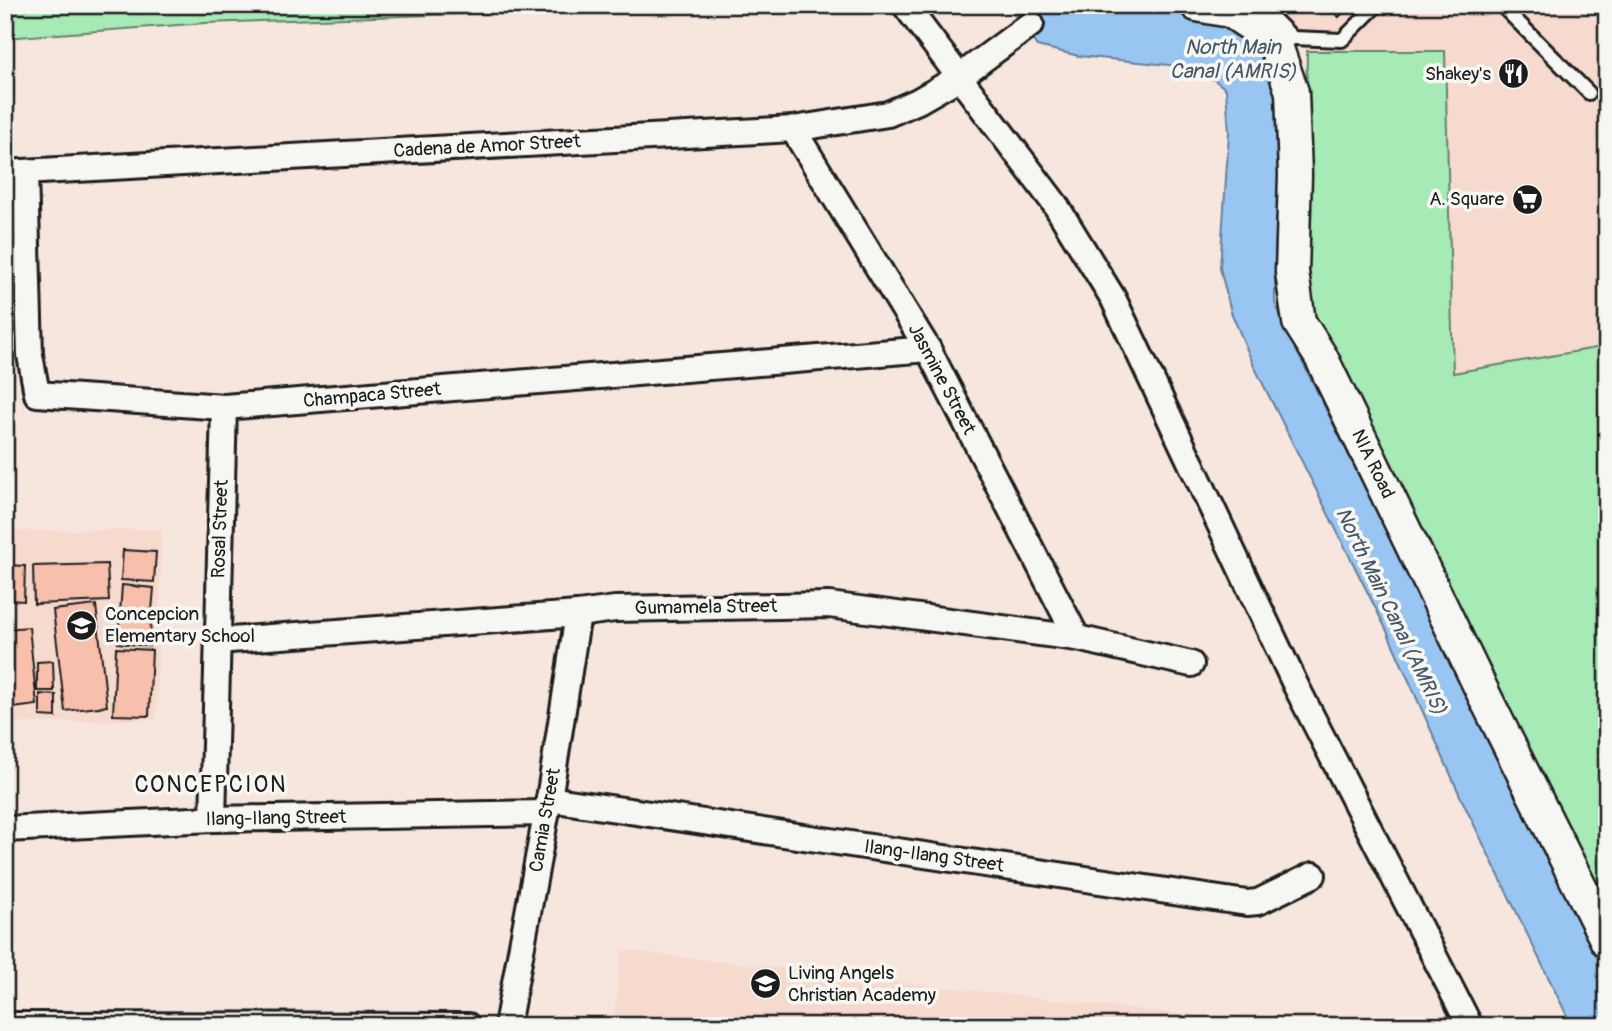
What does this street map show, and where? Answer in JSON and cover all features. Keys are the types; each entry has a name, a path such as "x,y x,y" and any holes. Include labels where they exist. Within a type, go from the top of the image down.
{"street":[{"path":"905,5 1055,204 1113,298 1296,686 1470,1026"},
{"name":"NIA Road","path":"1198,5 1230,12 1274,40 1292,92 1295,175 1292,272 1299,322 1321,358 1607,941"},
{"name":"Cadena de Amor Street","path":"15,173 793,129 888,114 918,101 958,78 1031,24"},
{"name":"Jasmine Street","path":"793,129 928,349 1077,638"},
{"name":"Champaca Street","path":"15,173 30,355 37,394 224,407 928,349"},
{"name":"Rosal Street","path":"213,819 224,407"},
{"name":"Gumamela Street","path":"217,641 615,609 829,605 1077,638 1191,664"},
{"name":"Camia Street","path":"507,1026 548,806 578,614"},
{"name":"Ilang-Ilang Street","path":"5,828 548,806 1247,903 1258,902 1312,875"},
{"path":"5,1025 468,1026"}],"lane":[{"path":"1260,5 1293,38 1342,40 1377,5"},
{"path":"1501,5 1589,93"}],"shaded area":[{"name":"A. Square","path":"1269,5 1580,5 1607,32 1607,346 1452,373 1445,52 1307,51 1280,14"},
{"name":"Concepcion Elementary School","path":"162,529 156,719 5,724 5,531"},
{"name":"Living Angels Christian Academy","path":"622,950 1204,1017 1203,1026 613,1026"}],"green space":[{"path":"5,5 625,5 546,11 205,23 5,38"},
{"path":"1307,51 1445,51 1453,373 1607,346 1607,914 1321,336 1303,289"}],"water":[{"name":"North Main Canal (AMRIS)","path":"1007,5 1108,5 1205,16 1253,38 1272,63 1283,107 1275,251 1275,303 1607,975 1607,1026 1572,1026 1462,800 1386,629 1254,366 1231,312 1220,268 1229,133 1226,89 1199,68 1079,56 1037,46"}],"building":[{"path":"1326,5 1350,5 1339,17"},
{"path":"123,550 156,552 154,582 121,580"},
{"path":"107,564 109,601 34,604 33,566"},
{"path":"5,565 25,566 24,601 5,600"},
{"path":"122,585 154,588 149,646 118,643"},
{"path":"96,605 107,706 65,711 53,610"},
{"path":"29,627 37,705 5,709 5,629"},
{"path":"116,648 152,650 149,716 113,715"},
{"path":"53,661 54,691 37,691 37,662"},
{"path":"40,694 56,695 56,717 40,716"}],"place":[{"name":"Shakey's","path":"1514,74"},
{"name":"A. Square","path":"1527,199"},
{"name":"Concepcion Elementary School","path":"82,625"},
{"name":"Living Angels Christian Academy","path":"765,984"}],"district":[{"name":"CONCEPCION","path":"211,784"}]}
